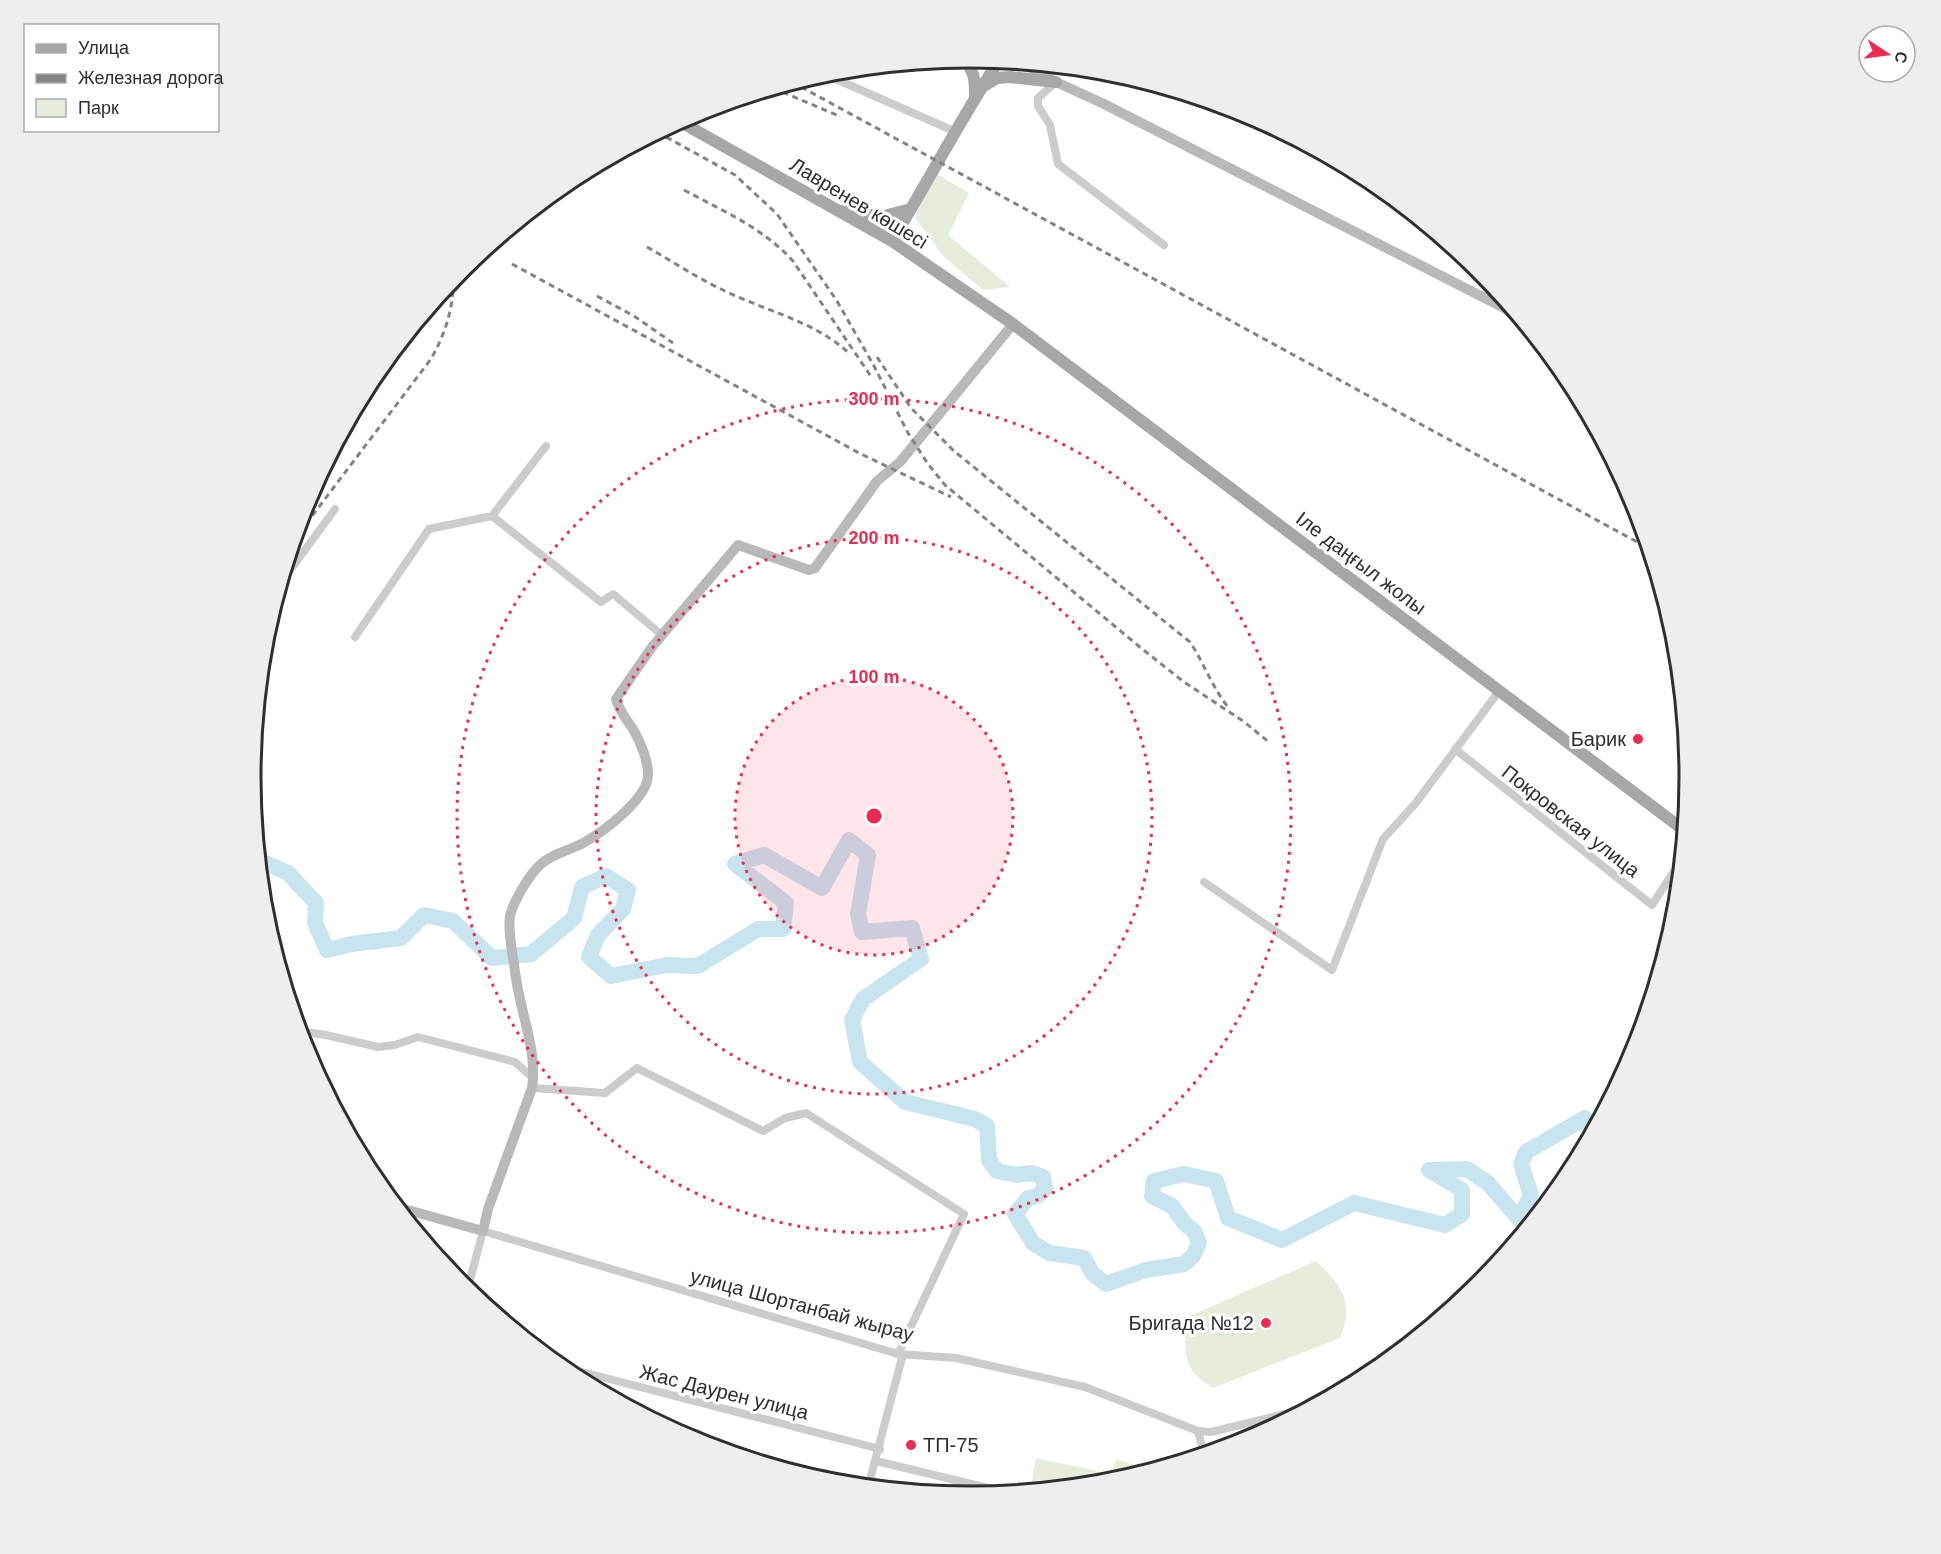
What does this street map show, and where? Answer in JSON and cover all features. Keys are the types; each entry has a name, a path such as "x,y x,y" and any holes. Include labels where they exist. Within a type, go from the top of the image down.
{"main road":[{"path":"971,68 978,93"},
{"path":"892,241 954,131 994,69"},
{"path":"978,93 997,78 1010,77 1056,82"},
{"name":"Лавренев көшесі","path":"689,127 892,241 1014,325"},
{"path":"828,206 880,217 911,209"},
{"name":"Іле даңғыл жолы","path":"1014,325 1678,826"}],"street":[{"path":"1039,71 1502,307"},
{"path":"838,80 954,131"},
{"path":"1056,82 1038,98 1038,106 1050,125 1058,164 1164,245"},
{"path":"470,1280 488,1209 533,1083 534,1059 513,962 510,917 525,884 540,864 586,842 622,813 645,790 649,775 645,757 616,699 662,635 738,545 809,570 815,568 878,481 900,462 1014,325"},
{"path":"355,637 429,529 492,516 546,446"},
{"path":"294,565 335,508"},
{"path":"492,516 600,602 612,594 662,635"},
{"path":"1204,882 1332,970 1383,839 1416,804 1499,691"},
{"name":"Покровская улица","path":"1455,749 1652,905 1674,872"},
{"path":"309,1032 378,1047 395,1045 418,1037 515,1062 533,1083 605,1093 637,1068 763,1131 785,1118 806,1113 964,1214 900,1354 880,1449 871,1479"},
{"name":"улица Шортанбай жырау","path":"409,1210 900,1354 956,1358 1085,1387 1198,1431"},
{"name":"Жас Даурен улица","path":"586,1373 880,1449"},
{"path":"1202,1448 1198,1431 1211,1432 1279,1415"},
{"path":"876,1461 978,1486"}],"green space":[{"path":"935,173 969,193 948,235 1010,287 983,290 943,256 916,219 917,210"},
{"name":"Бригада №12","path":"1316,1261 1339,1286 1346,1304 1344,1326 1340,1338 1213,1388 1196,1375 1190,1367 1186,1353 1187,1317"},
{"path":"1036,1458 1107,1473 1063,1480 1031,1483"},
{"path":"1116,1459 1137,1466 1112,1472"}],"waterway":[{"path":"266,863 288,873 316,903 315,923 327,950 352,944 401,938 424,915 453,921 492,958 531,954 574,918 582,887 606,876 628,890 623,909 598,935 589,957 611,976 667,965 698,966 758,929 783,929 786,903 735,864 764,855 822,888 849,840 868,855 858,914 862,932 912,928 921,959 863,999 852,1020 860,1062 905,1102 975,1119 987,1126 989,1160 997,1171 1017,1175 1032,1173 1043,1177 1045,1189 1037,1196 1028,1198 1015,1214 1033,1243 1049,1253 1084,1258 1093,1274 1106,1284 1146,1270 1184,1264 1193,1256 1199,1243 1194,1231 1185,1224 1172,1206 1152,1196 1154,1181 1184,1174 1216,1181 1228,1218 1282,1240 1354,1203 1445,1225 1462,1214 1462,1190 1429,1170 1467,1169 1488,1183 1519,1219 1531,1195 1521,1164 1526,1152 1585,1118 1589,1124"}],"railway":[{"path":"803,88 1640,544"},
{"path":"784,93 839,116"},
{"path":"666,137 735,175 777,214 837,301 908,433 945,485 1141,648 1184,682 1243,721 1270,743"},
{"path":"684,190 756,230 781,249 793,261 872,378"},
{"path":"647,247 713,285 806,325 850,354"},
{"path":"512,264 859,453 951,497"},
{"path":"310,519 431,359 448,320 452,293"},
{"path":"597,296 634,316 673,343"},
{"path":"877,357 911,408 954,451 1190,642 1228,707"}],"place":[{"name":"Барик","path":"1638,739"},
{"name":"Бригада №12","path":"1266,1323"},
{"name":"ТП-75","path":"911,1445"}]}
